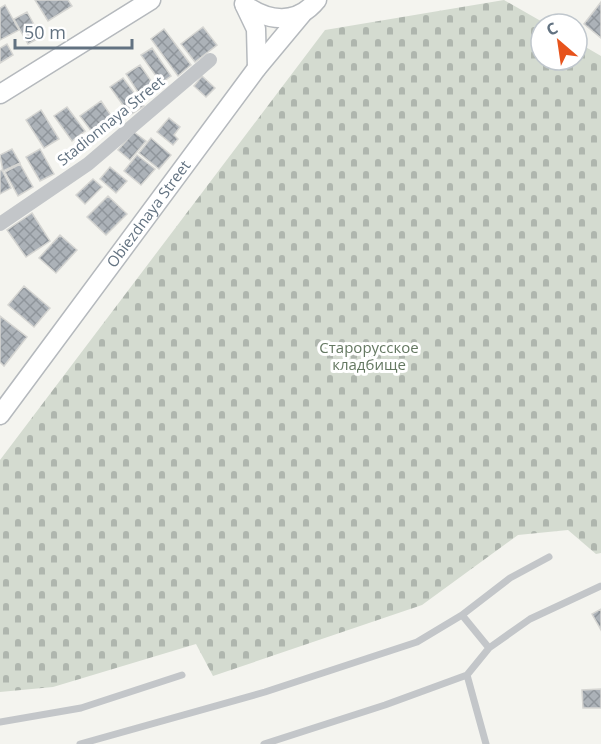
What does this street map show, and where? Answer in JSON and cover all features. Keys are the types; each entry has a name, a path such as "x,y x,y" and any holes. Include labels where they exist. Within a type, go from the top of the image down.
{"main road":[{"path":"0,94 151,0"},
{"name":"Obiezdnaya Street","path":"0,415 257,68 302,14 317,0"},
{"path":"243,2 258,14 270,18 280,19 302,14"},
{"path":"243,2 256,29 257,68"}],"street":[{"name":"Stadionnaya Street","path":"0,224 88,164 210,60"}],"lane":[{"path":"80,744 266,692 417,642 462,615 510,578 549,557"},
{"path":"264,744 385,705 467,675 489,648 530,619 601,586"},
{"path":"462,615 489,648"},
{"path":"0,722 81,708 182,675"},
{"path":"467,675 486,744"}],"green space":[{"name":"Старорусское кладбище","path":"504,0 529,14 529,72 589,72 589,49 601,56 601,553 596,554 568,530 518,535 422,605 213,676 196,644 53,687 0,692 0,460 325,30"}],"building":[{"path":"35,0 68,0 72,6 48,21"},
{"path":"601,2 601,38 589,28 589,18"},
{"path":"5,5 19,30 0,40 0,8"},
{"path":"27,12 41,37 28,44 14,19"},
{"path":"203,27 217,45 195,62 181,44"},
{"path":"164,29 191,65 178,76 151,39"},
{"path":"7,44 13,55 0,63 0,48"},
{"path":"152,48 171,76 161,83 141,55"},
{"path":"140,65 156,88 142,98 126,74"},
{"path":"202,76 215,88 206,97 194,86"},
{"path":"123,78 144,106 130,115 110,87"},
{"path":"101,101 112,117 92,132 80,116"},
{"path":"67,107 85,131 72,141 54,116"},
{"path":"41,110 59,139 44,148 26,120"},
{"path":"169,118 180,127 174,135 178,139 173,145 157,132"},
{"path":"134,132 146,141 130,160 118,150"},
{"path":"151,138 171,155 159,169 139,153"},
{"path":"12,149 20,163 3,171 0,155"},
{"path":"40,149 54,174 40,181 26,157"},
{"path":"137,155 155,169 141,185 124,171"},
{"path":"20,164 33,187 18,196 5,172"},
{"path":"110,167 127,181 116,193 100,179"},
{"path":"2,170 11,188 0,194 0,171"},
{"path":"93,179 102,187 85,204 76,195"},
{"path":"108,196 127,214 106,235 87,217"},
{"path":"32,213 50,241 26,257 7,230"},
{"path":"60,235 77,250 56,273 39,258"},
{"path":"24,286 50,308 34,327 8,305"},
{"path":"0,316 27,337 4,366 0,362"},
{"path":"601,609 601,630 592,614"},
{"path":"601,689 601,708 583,708 582,690"}]}
